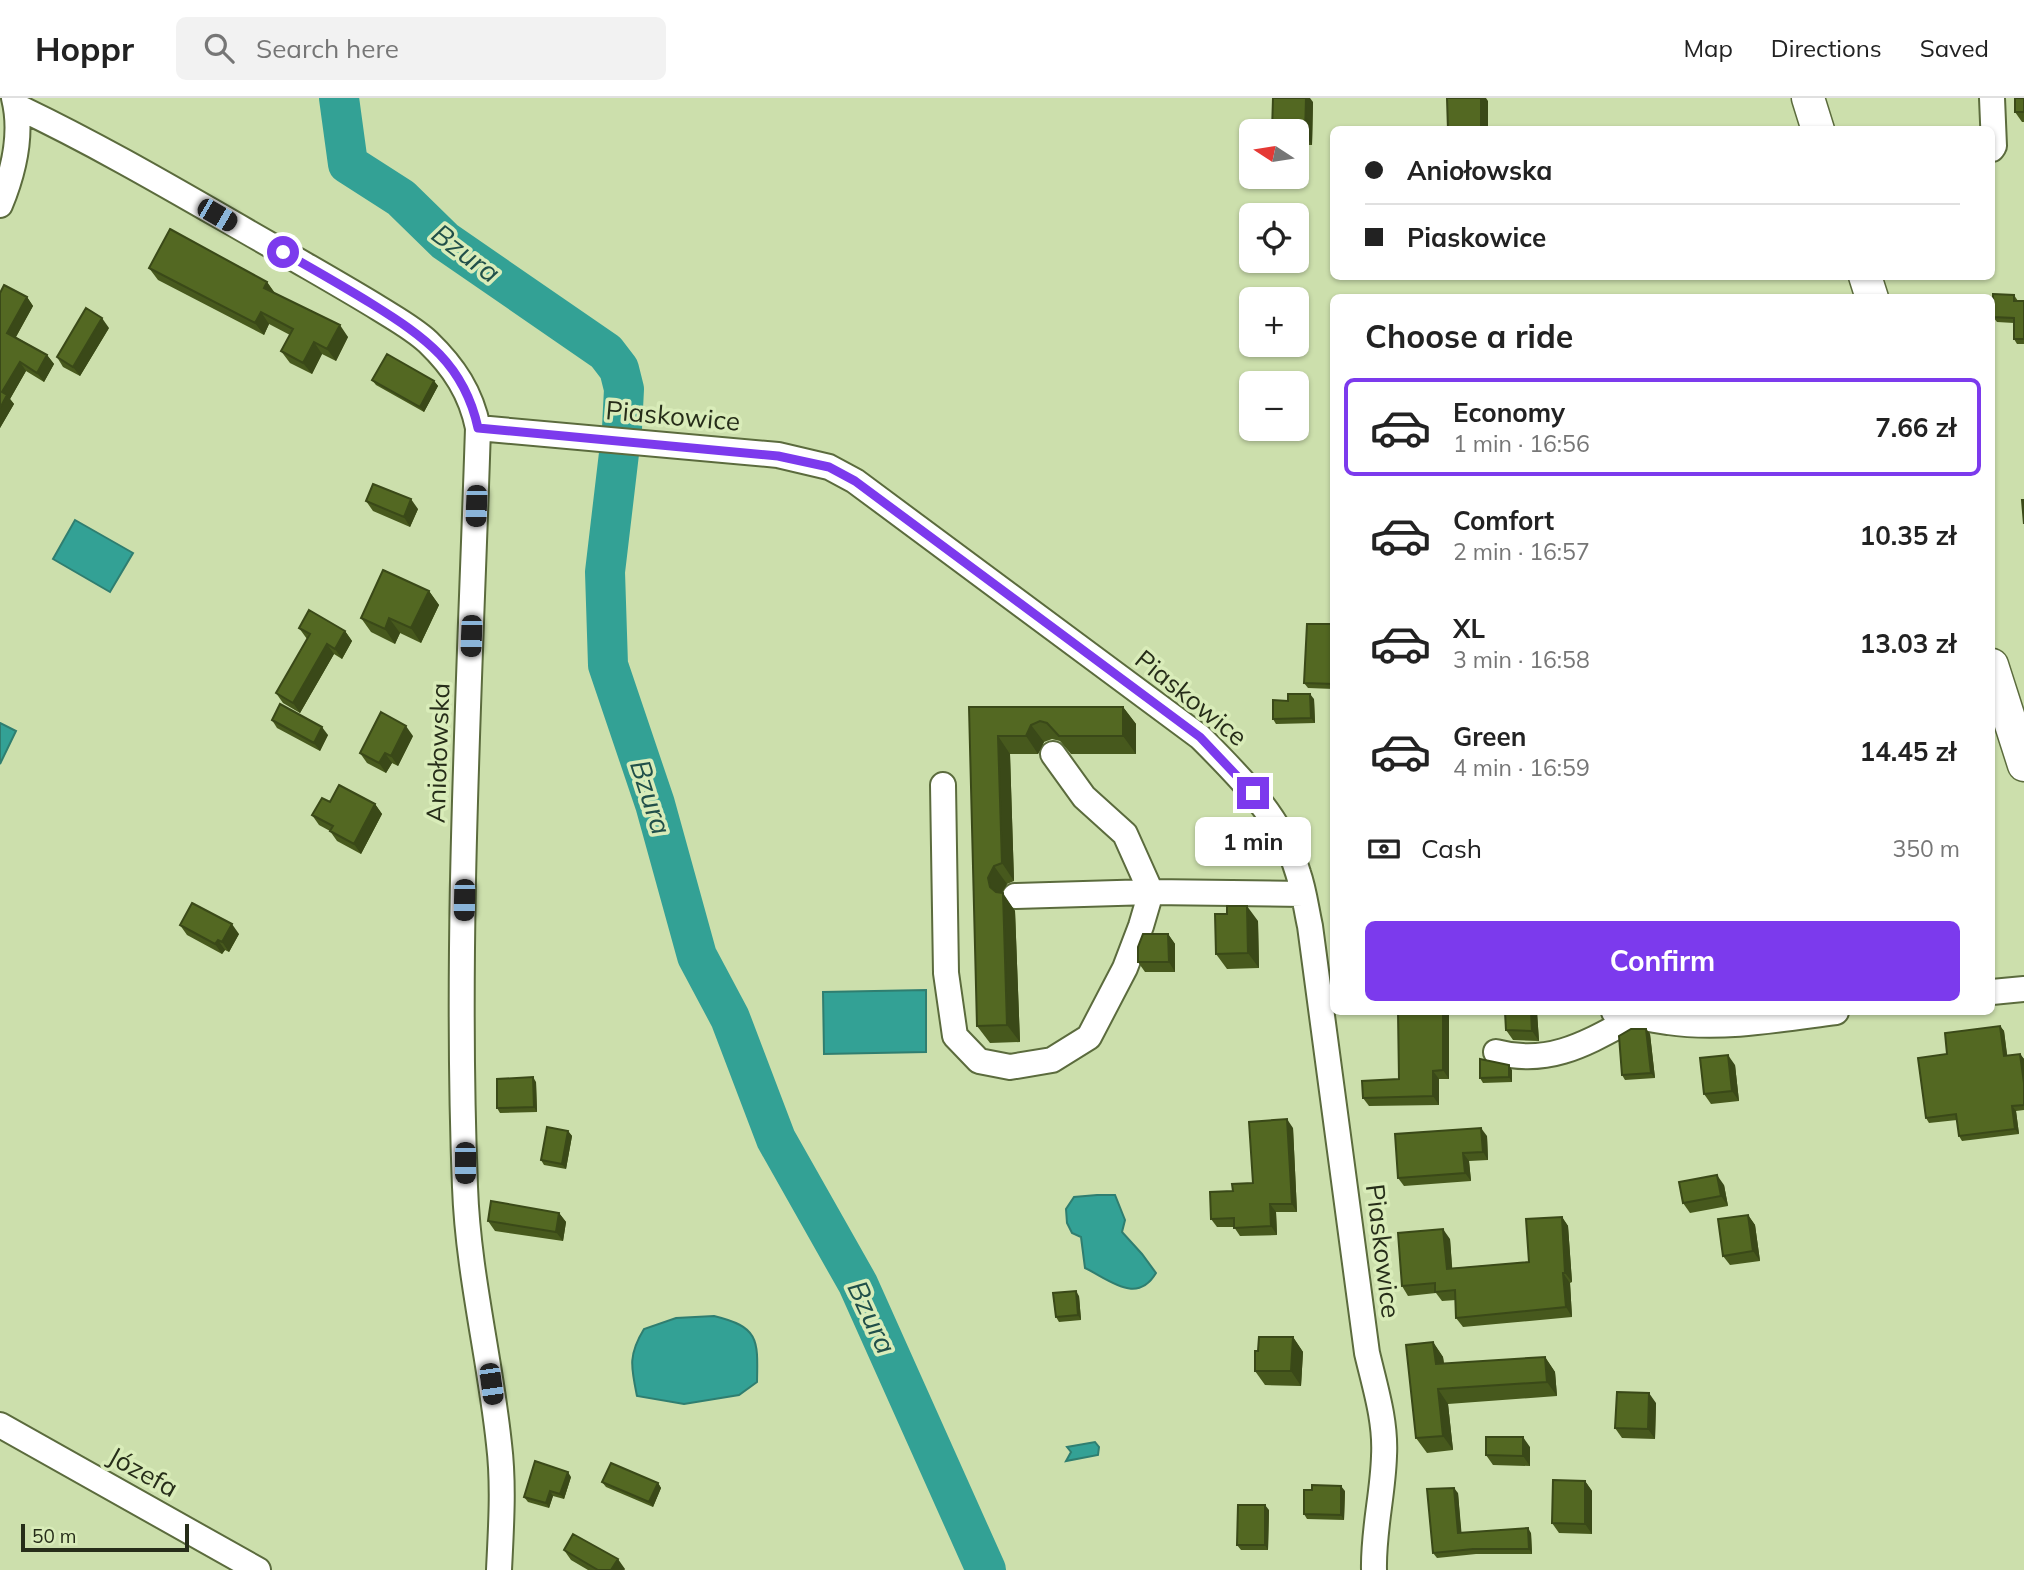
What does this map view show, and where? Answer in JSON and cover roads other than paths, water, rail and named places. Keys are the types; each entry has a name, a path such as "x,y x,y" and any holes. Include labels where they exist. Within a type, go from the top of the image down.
{"main road":[{"path":"1808,98 1817,126"},
{"path":"1995,674 2024,765"}],"street":[{"path":"1992,98 1993,126"},
{"path":"0,205 16,151 15,102"},
{"name":"Aniołowska","path":"15,102 329,278 411,328 448,362 475,410 478,428 466,792 463,981 465,1188 469,1236 500,1446 502,1497 499,1570"},
{"name":"Piaskowice","path":"478,428 778,456 829,467 855,481 1200,737 1236,773 1269,814 1298,871 1327,994 1359,1295 1367,1353 1382,1420 1384,1455 1373,1549 1374,1570"},
{"path":"943,785 946,973 956,1036 979,1061 1010,1067 1052,1060 1090,1037 1125,968 1151,892 1125,834 1084,797 1053,754"},
{"path":"1015,896 1151,892 1303,894"},
{"path":"1995,992 2024,989"},
{"path":"1496,1052 1507,1056 1536,1057 1565,1053 1624,1015"},
{"path":"1631,1015 1668,1023 1724,1023 1805,1015"},
{"name":"Józefa","path":"0,1425 258,1570"}],"water":[{"path":"75,520 133,553 110,592 53,559"},
{"path":"0,723 16,731 0,764"},
{"path":"926,990 926,1052 824,1054 823,992"},
{"path":"1115,1195 1125,1220 1122,1232 1156,1273 1149,1282 1140,1287 1123,1287 1085,1268 1081,1237 1072,1233 1067,1223 1066,1209 1074,1197"},
{"path":"714,1316 740,1325 753,1337 757,1355 757,1382 739,1395 684,1404 637,1396 632,1361 635,1346 644,1329 676,1318"},
{"path":"1095,1442 1099,1447 1098,1455 1066,1461 1071,1452 1067,1447"}],"waterway":[{"name":"Bzura","path":"339,98 348,164 401,198 445,241 606,352 619,369 624,389 622,428 605,572 608,665 655,804 697,956 730,1018 776,1139 858,1284 986,1570"}]}
